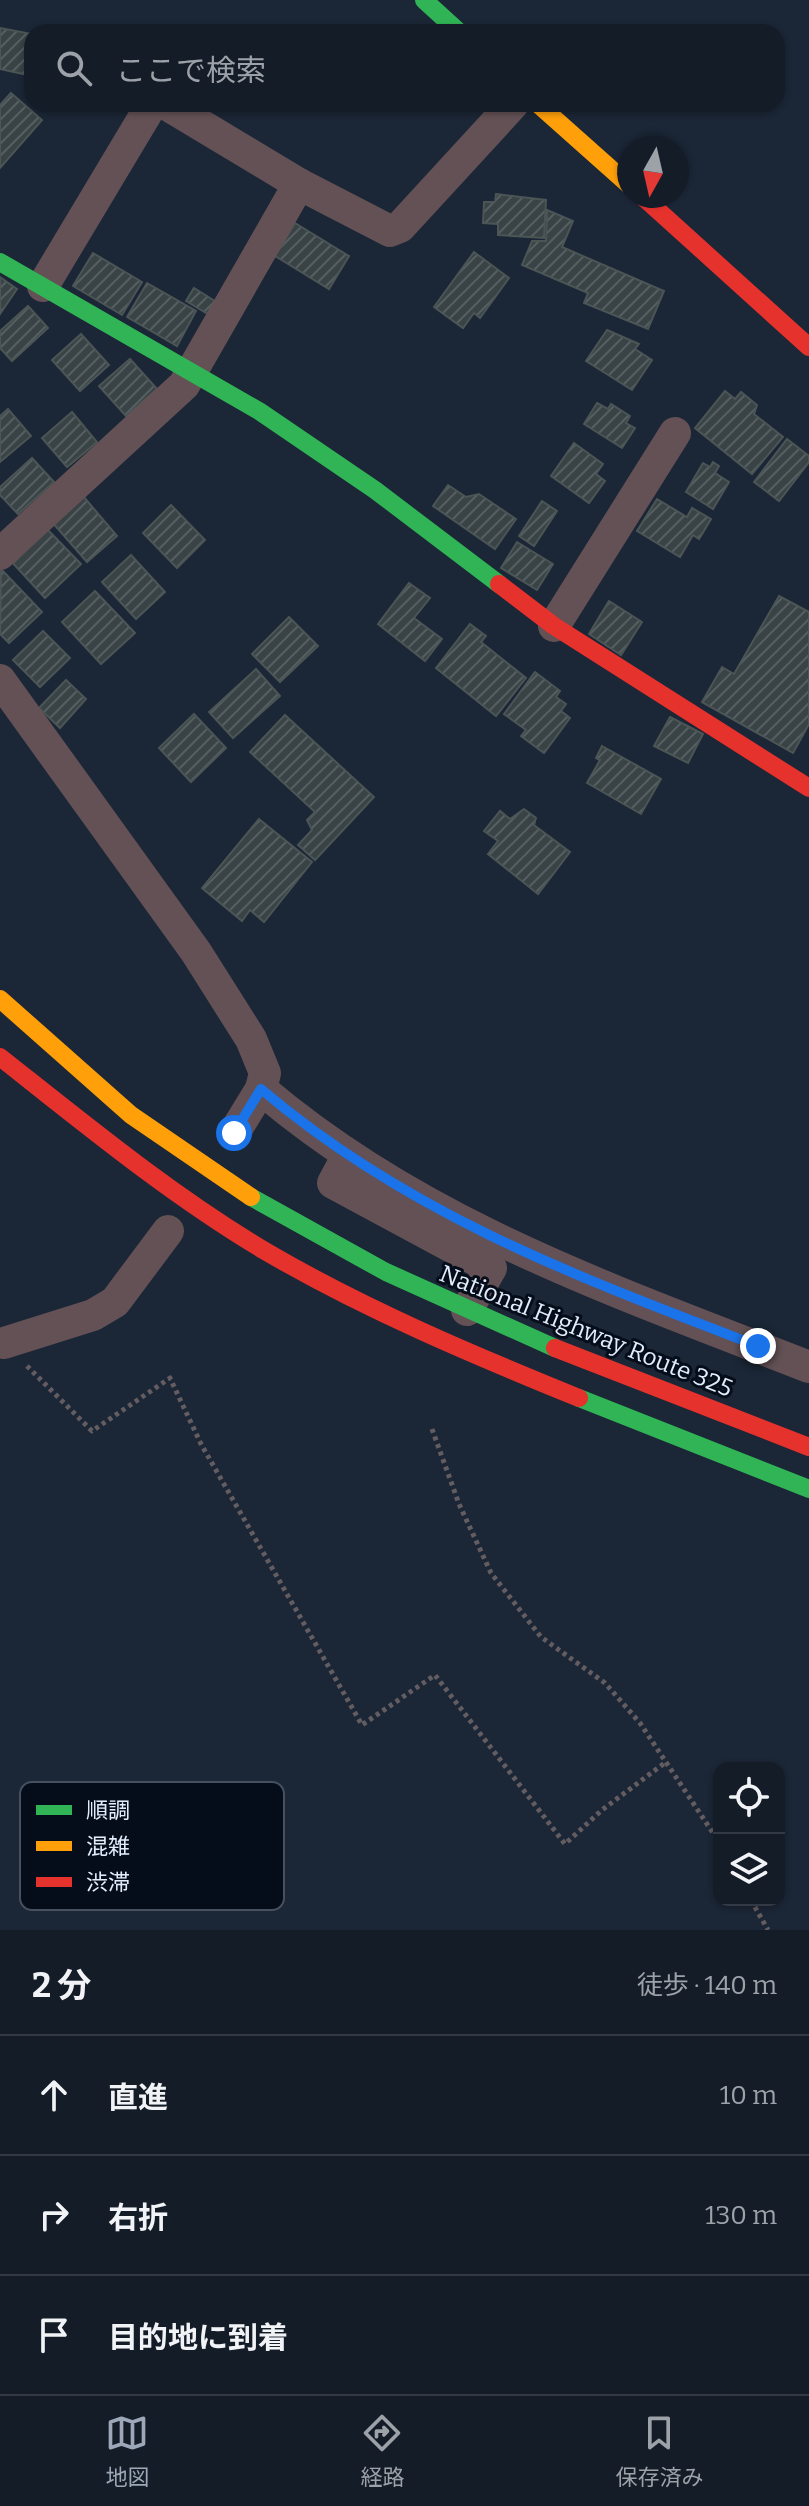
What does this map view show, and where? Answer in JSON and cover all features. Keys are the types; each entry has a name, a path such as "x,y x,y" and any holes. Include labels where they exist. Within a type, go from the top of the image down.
{"main road":[{"path":"424,0 450,24"},
{"path":"547,112 617,174"},
{"path":"655,208 809,347"},
{"path":"0,262 192,371 375,490 554,626 809,788"},
{"name":"National Highway Route 325","path":"0,999 48,1045 150,1130 251,1197 405,1282 547,1347 809,1447"},
{"path":"0,1057 115,1149 221,1222 306,1273 415,1327 549,1386 809,1489"}],"street":[{"path":"43,286 147,112"},
{"path":"179,112 299,184 390,231 400,227 506,112"},
{"path":"0,554 184,385 299,184"},
{"path":"554,626 675,433"},
{"path":"0,680 196,952 251,1039 265,1073 261,1089 234,1133"},
{"path":"261,1089 347,1157 493,1239 809,1367"},
{"path":"347,1157 333,1183 491,1268 467,1310"},
{"path":"4,1343 93,1315 115,1302 168,1231"}],"path":[{"path":"4,1343 92,1431 170,1378 201,1444 362,1725 435,1675 565,1844 602,1810 666,1762"},
{"path":"432,1429 459,1504 491,1573 541,1637 605,1683 640,1723 714,1834"},
{"path":"754,1906 768,1930"}],"building":[{"path":"0,28 24,32 24,74 0,69"},
{"path":"11,93 24,104 24,112 33,112 42,120 0,168 0,105"},
{"path":"496,194 546,200 544,238 498,235 498,224 483,223 484,202 495,202"},
{"path":"547,210 573,221 562,247 664,291 648,329 584,303 588,293 522,265 532,241 546,241"},
{"path":"295,223 349,256 329,289 275,256"},
{"path":"474,252 509,278 480,318 474,313 463,328 434,307"},
{"path":"93,253 142,282 122,315 73,286"},
{"path":"0,277 17,289 0,314"},
{"path":"147,283 196,311 177,346 127,317"},
{"path":"194,288 215,301 208,314 186,301"},
{"path":"28,306 48,328 12,361 0,348 0,331"},
{"path":"607,330 639,344 635,349 652,360 632,390 586,361"},
{"path":"81,334 109,365 80,391 52,360"},
{"path":"130,359 157,389 126,416 99,386"},
{"path":"725,391 735,399 741,392 757,405 754,414 783,437 752,474 695,428"},
{"path":"597,403 608,409 611,404 630,416 626,423 635,428 622,448 584,424"},
{"path":"8,409 31,436 0,462 0,416"},
{"path":"72,412 97,442 67,467 42,438"},
{"path":"787,439 809,456 809,462 779,501 754,482"},
{"path":"574,443 603,464 596,474 605,481 589,503 551,476"},
{"path":"32,458 54,482 18,514 0,495 0,487"},
{"path":"713,462 719,466 715,473 729,482 713,509 686,492 703,463 710,467"},
{"path":"448,485 466,497 479,494 516,519 495,549 433,506"},
{"path":"83,496 117,536 87,562 52,522"},
{"path":"657,499 687,517 692,508 711,519 699,539 693,535 680,557 637,531"},
{"path":"542,501 557,511 534,546 519,536"},
{"path":"171,505 205,540 177,568 143,533"},
{"path":"45,527 81,564 45,598 10,560"},
{"path":"517,542 553,564 537,590 501,568"},
{"path":"131,555 165,592 136,619 102,582"},
{"path":"1,569 42,612 9,643 0,634"},
{"path":"409,583 430,598 414,618 442,639 425,661 378,624"},
{"path":"95,591 135,633 101,664 62,622"},
{"path":"779,596 809,612 809,724 793,753 702,702 722,667 734,674"},
{"path":"609,601 642,622 621,655 589,634"},
{"path":"289,617 318,646 280,682 252,654"},
{"path":"470,624 486,636 481,642 526,678 496,716 436,668"},
{"path":"43,631 70,658 40,687 13,660"},
{"path":"256,669 280,696 233,738 209,712"},
{"path":"535,672 560,691 556,697 566,704 561,711 570,718 544,753 521,736 526,730 504,714"},
{"path":"66,680 86,699 60,728 39,708"},
{"path":"194,714 226,748 191,782 159,748"},
{"path":"285,715 374,797 315,860 298,845 312,830 307,820 315,812 250,752"},
{"path":"670,717 703,734 688,763 654,746"},
{"path":"602,746 661,779 641,814 587,783 600,760 596,758"},
{"path":"524,809 536,818 534,825 570,852 538,894 488,854 498,841 484,831 500,811 510,819"},
{"path":"259,819 312,862 264,922 250,910 242,921 202,888"}],"traffic: fast":[{"path":"424,0 450,24"},
{"path":"0,262 259,411 375,490 499,584"},
{"path":"251,1197 386,1272 555,1348"},
{"path":"579,1398 809,1489"}],"traffic: slow":[{"path":"547,112 617,174"},
{"path":"0,999 131,1115 251,1197"}],"traffic: jam":[{"path":"655,208 809,347"},
{"path":"499,584 554,626 809,788"},
{"path":"0,1057 163,1183 265,1251 380,1312 579,1398"},
{"path":"555,1348 809,1447"}],"route":[{"path":"234,1133 261,1089 347,1157 451,1219 606,1287 758,1346"}]}
